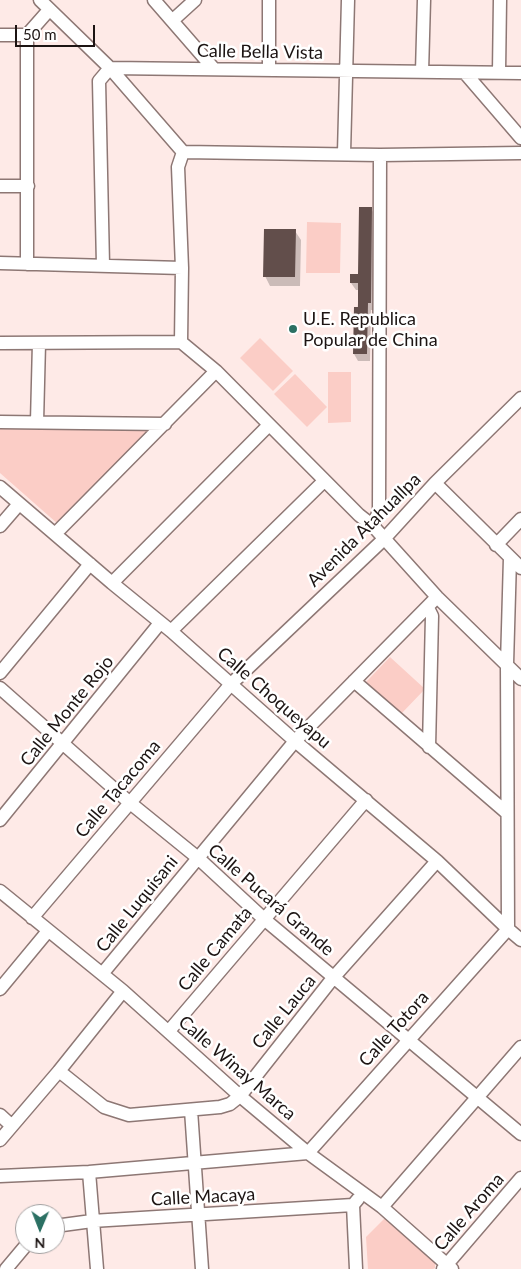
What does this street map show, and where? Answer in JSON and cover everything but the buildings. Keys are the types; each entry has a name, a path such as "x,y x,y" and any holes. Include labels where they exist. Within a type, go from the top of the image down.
{"street":[{"path":"40,0 110,68 183,152 380,155 521,153"},
{"path":"154,0 214,69"},
{"path":"172,20 195,0"},
{"path":"269,0 269,70"},
{"path":"344,153 348,0"},
{"path":"422,72 424,0"},
{"path":"498,72 500,0"},
{"path":"27,264 27,35 49,10"},
{"path":"0,35 27,35"},
{"path":"103,265 99,81 110,68"},
{"name":"Calle Bella Vista","path":"110,68 521,73"},
{"path":"465,72 521,138"},
{"path":"181,342 182,268 178,167 183,152"},
{"path":"373,526 379,511 380,155"},
{"path":"0,186 28,186"},
{"path":"0,264 182,268"},
{"path":"0,343 181,342 216,371 324,481 373,526 437,597 521,679"},
{"path":"37,422 39,343"},
{"path":"55,534 216,371"},
{"name":"Avenida Atahuallpa","path":"231,684 384,539 435,483 521,398"},
{"path":"0,422 165,424"},
{"path":"112,583 269,425"},
{"name":"Calle Monte Rojo","path":"0,820 63,744 165,627 324,481"},
{"path":"435,483 521,568"},
{"name":"Calle Choqueyapu","path":"0,487 437,861 521,940"},
{"path":"0,526 19,504"},
{"path":"496,545 521,519"},
{"path":"508,929 507,664 510,558"},
{"path":"0,673 90,564"},
{"name":"Calle Luquisani","path":"102,974 295,741 437,597"},
{"path":"428,608 432,616 429,747"},
{"path":"354,682 508,813"},
{"name":"Calle Tacacoma","path":"32,918 231,684"},
{"name":"Calle Pucará Grande","path":"0,688 129,802 198,858 264,919 521,1134"},
{"name":"Calle Camata","path":"169,1031 366,800"},
{"name":"Calle Lauca","path":"240,1096 333,978 437,861"},
{"name":"Calle Winay Marca","path":"0,891 123,991 240,1096 308,1153 382,1207 447,1268"},
{"name":"Calle Totora","path":"308,1153 508,929"},
{"path":"0,989 48,931"},
{"path":"0,1140 59,1071 123,991"},
{"path":"382,1207 521,1047"},
{"path":"59,1071 104,1107 129,1115 220,1107 230,1104 240,1096"},
{"path":"191,1110 202,1269"},
{"path":"0,1115 12,1126"},
{"path":"0,1176 90,1172 308,1153"},
{"path":"90,1172 92,1221 97,1269"},
{"name":"Calle Aroma","path":"447,1268 521,1178"},
{"path":"356,1269 353,1205 362,1194"},
{"name":"Calle Macaya","path":"65,1225 92,1221 353,1205"},
{"path":"6,1269 19,1254"}],"shaded area":[{"path":"307,222 341,223 340,273 306,273"},
{"path":"260,338 293,371 273,391 240,358"},
{"path":"328,372 351,372 351,422 328,423"},
{"path":"295,374 327,407 307,427 274,394"},
{"path":"0,428 149,429 58,524 0,473"},
{"path":"390,657 425,689 401,714 366,682"},
{"path":"386,1217 435,1262 435,1268 368,1269 366,1237"}],"place":[{"name":"U.E. Republica Popular de China","path":"293,329"}]}
